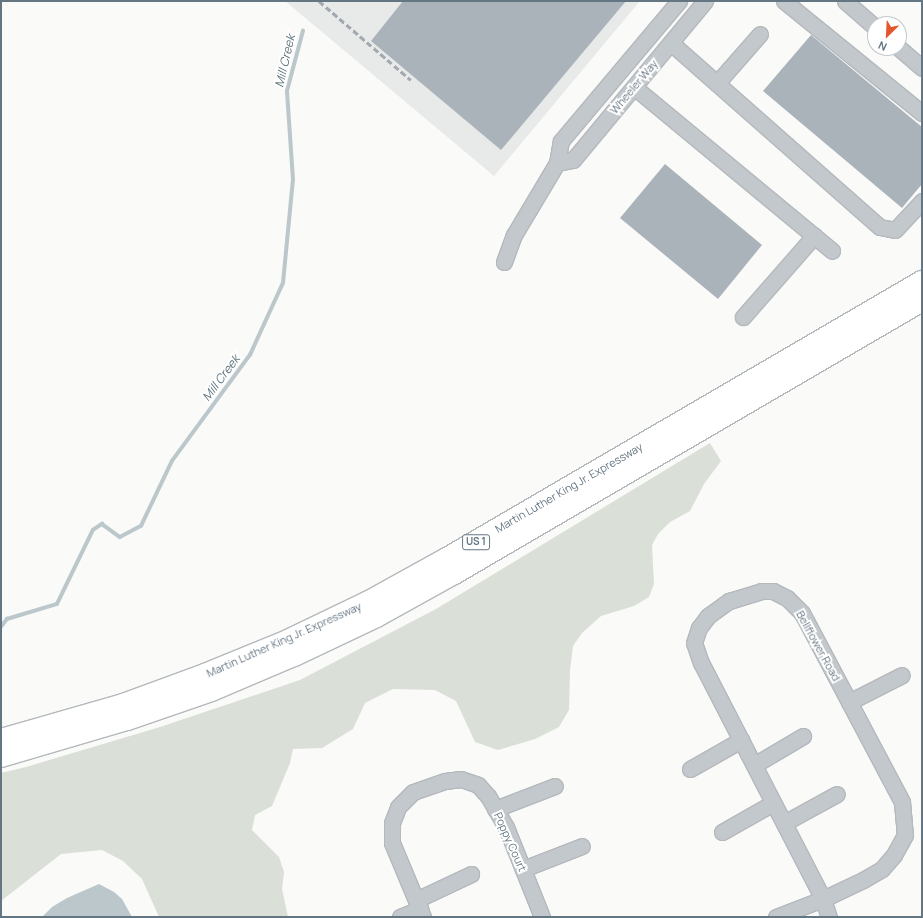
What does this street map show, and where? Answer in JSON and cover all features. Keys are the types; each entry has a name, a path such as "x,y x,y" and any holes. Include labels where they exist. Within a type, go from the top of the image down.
{"highway":[{"name":"Martin Luther King Jr. Expressway","path":"1,740 123,704 205,675 288,641 369,602 447,560 922,282"},
{"name":"Martin Luther King Jr. Expressway","path":"1,756 85,733 168,706 253,673 335,636 454,573 922,300"}],"street":[{"name":"Wheeler Way","path":"504,262 514,235 557,163 562,141 679,1"},
{"name":"Wheeler Way","path":"557,163 573,160 705,1"},
{"path":"784,1 922,113"},
{"path":"845,1 867,20"},
{"path":"717,83 760,34"},
{"path":"671,43 880,227 895,230 922,201"},
{"path":"907,55 922,68"},
{"path":"634,87 832,251"},
{"path":"743,317 814,236"},
{"name":"Bellflower Road","path":"776,917 823,899 882,869 894,855 905,835 902,802 802,613 787,598 773,591 761,591 746,594 729,601 708,616 699,628 694,643 701,663 823,899"},
{"path":"849,702 902,675"},
{"path":"754,764 803,736"},
{"path":"690,768 741,740"},
{"name":"Poppy Court","path":"420,909 392,843 392,822 398,806 413,792 445,781 461,779 478,785 488,796 506,827 542,917"},
{"path":"495,808 555,786"},
{"path":"784,823 837,794"},
{"path":"722,832 774,803"},
{"path":"523,869 582,846"},
{"path":"400,917 420,909 471,874"},
{"path":"823,899 829,917"}],"shaded area":[{"path":"285,1 640,1 494,176"},
{"path":"710,443 721,461 704,484 690,511 670,522 658,534 652,545 654,584 649,597 634,606 601,616 582,633 573,646 570,670 569,710 559,727 535,739 498,750 475,742 456,701 435,690 393,689 365,703 353,729 322,748 293,749 290,763 272,806 255,815 252,830 279,857 284,872 282,889 288,917 159,917 142,879 123,861 102,850 61,854 1,901 1,773 160,727 300,680 436,609"},
{"path":"99,884 114,892 122,899 132,917 42,917 52,907 67,898"}],"building":[{"path":"403,1 626,1 501,150 371,41"},
{"path":"811,35 922,127 922,184 902,208 763,91"},
{"path":"665,164 762,245 718,299 620,218"}],"waterway":[{"name":"Mill Creek","path":"1,627 7,619 57,604 93,530 102,524 120,537 141,526 172,461 250,355 283,283 293,180 287,91 303,31"}],"railway":[{"path":"319,1 411,80"}]}
